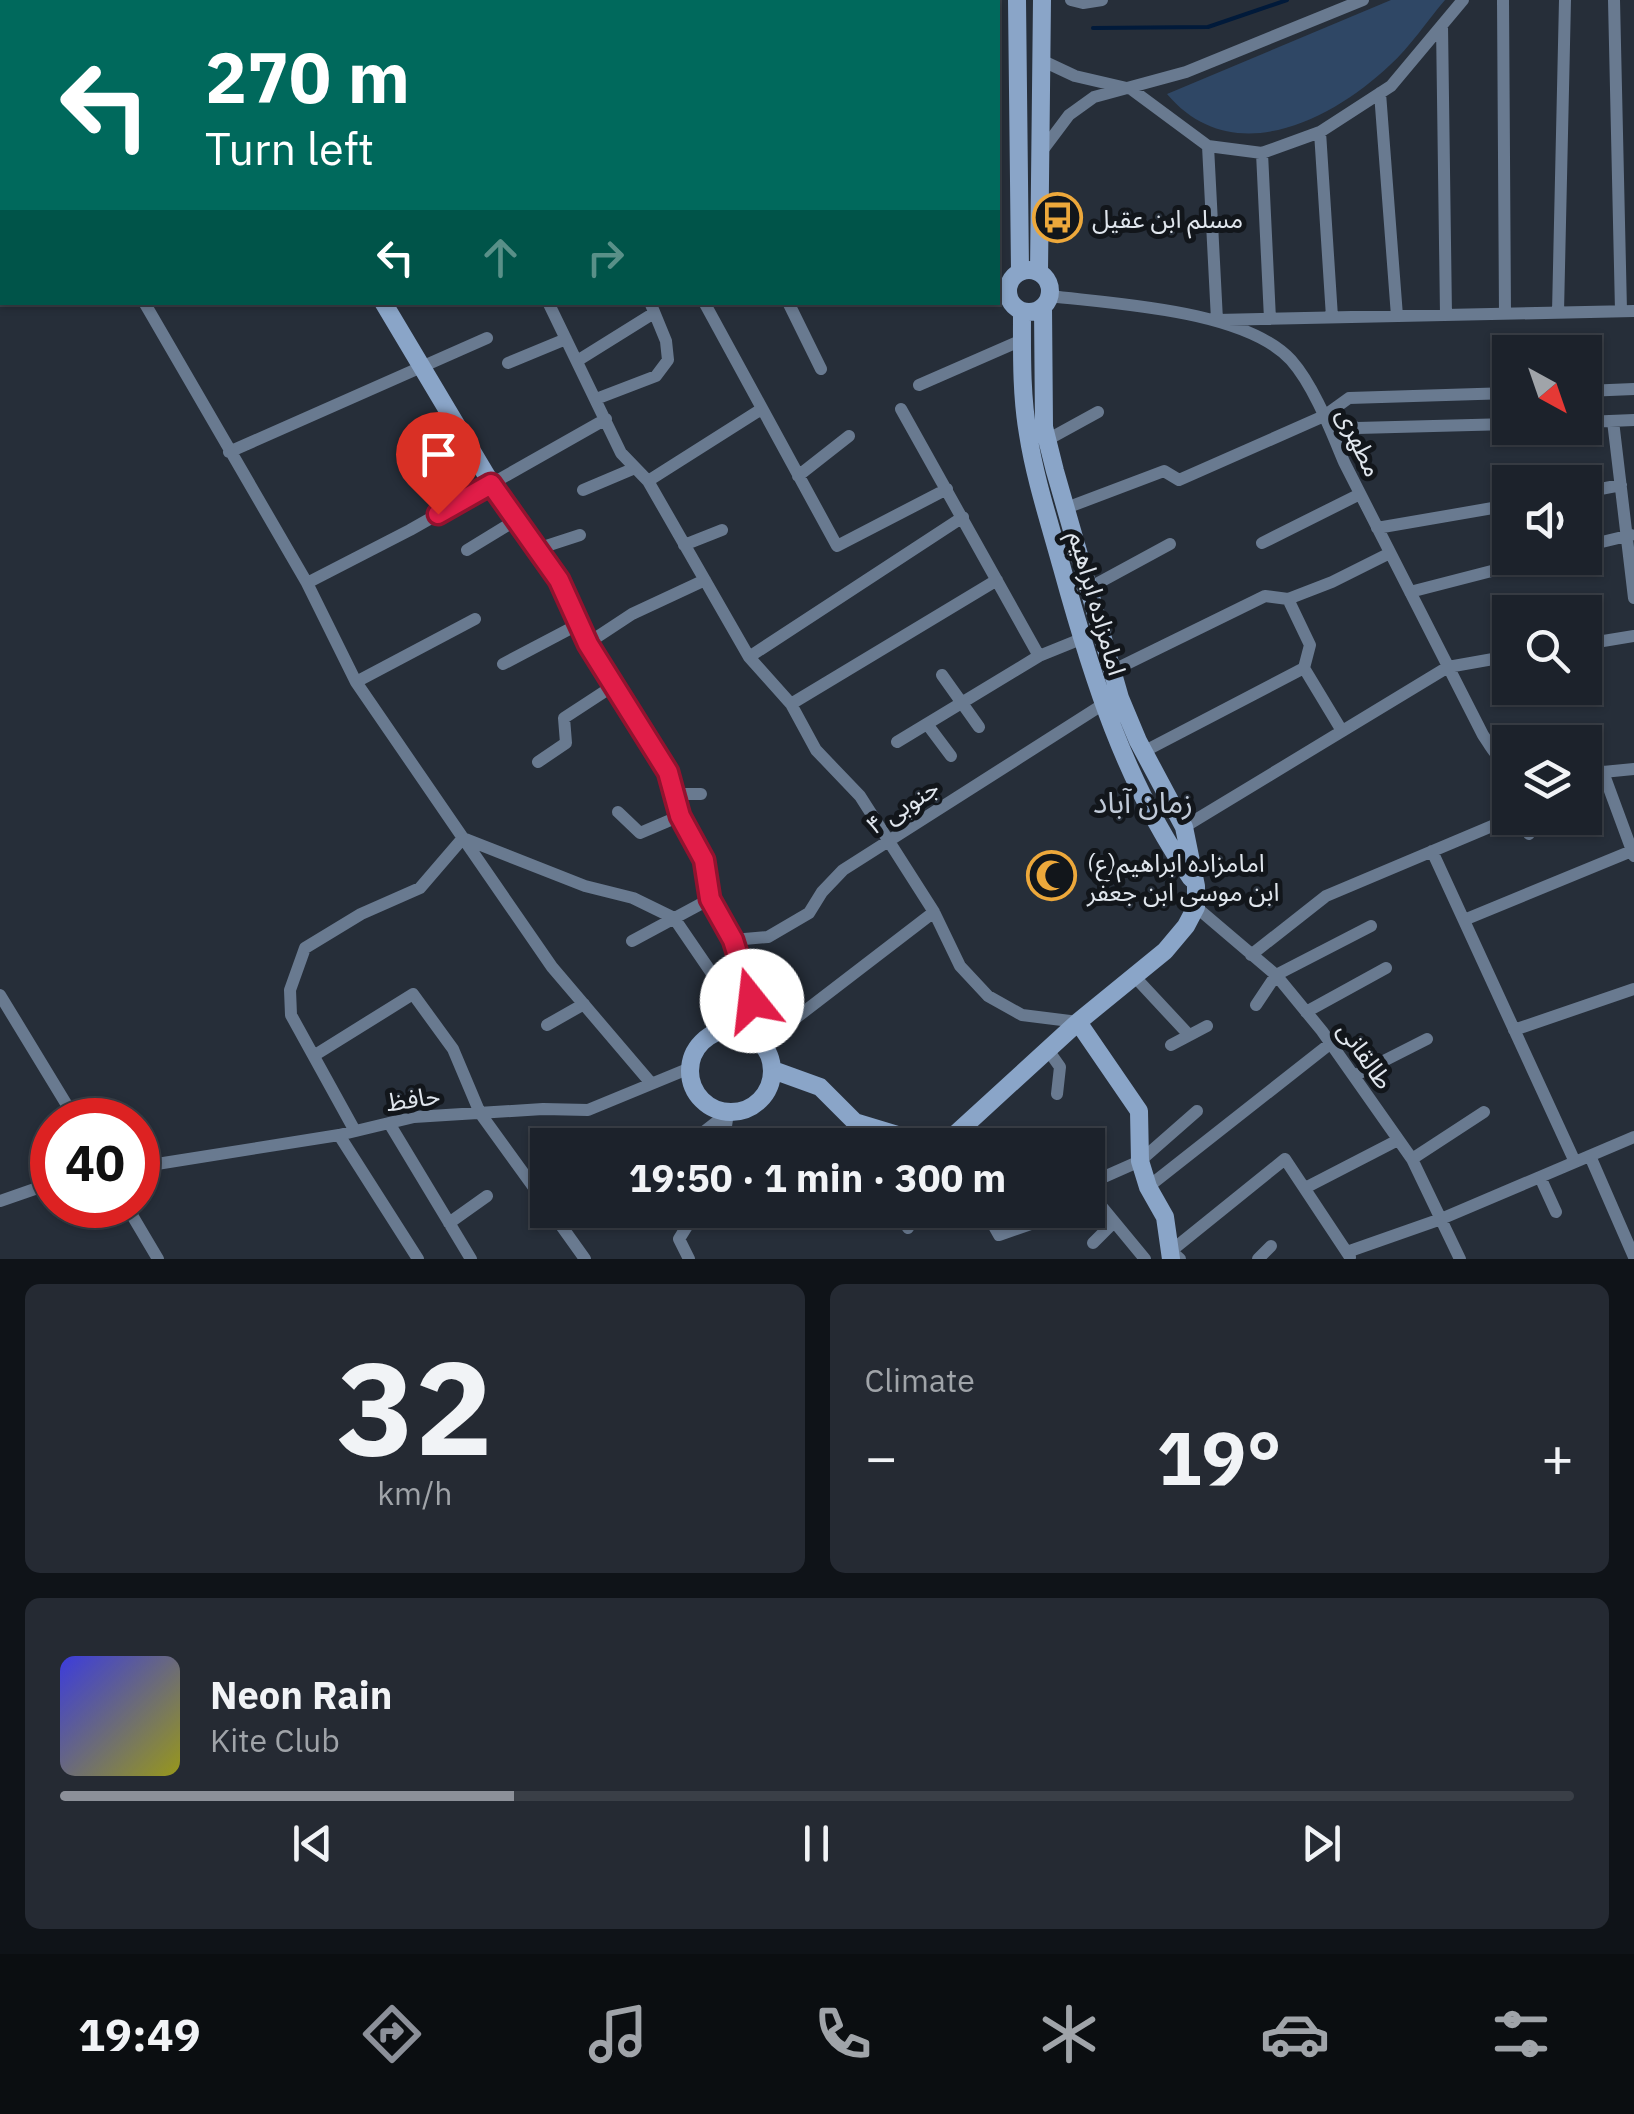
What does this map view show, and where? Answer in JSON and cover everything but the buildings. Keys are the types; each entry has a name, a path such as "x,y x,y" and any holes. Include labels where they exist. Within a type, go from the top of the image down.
{"street":[{"path":"1017,0 1018,272"},
{"path":"1018,272 1046,278 1047,301 1034,312 1010,303 1007,290 1018,272 1040,153 1042,0"},
{"path":"1071,0 1102,0"},
{"path":"1040,153 1069,114 1094,98 1186,72 1363,0"},
{"path":"1043,60 1075,76 1131,89 1208,146 1262,153 1320,132 1391,86 1463,0"},
{"path":"1502,0 1506,314"},
{"path":"1558,312 1565,0"},
{"path":"1208,146 1216,320 1628,311 1618,168 1614,0"},
{"path":"1442,25 1446,315"},
{"path":"1380,93 1397,316"},
{"path":"1320,132 1332,318"},
{"path":"1262,153 1270,319"},
{"path":"1618,168 1634,168"},
{"name":"مطهری","path":"1047,301 1216,320 1263,338 1292,360 1324,416 1483,735 1492,745"},
{"name":"امامزاده ابراهیم","path":"1047,301 1042,380 1047,440 1112,671 1143,752 1184,828 1196,886 1196,907"},
{"name":"امامزاده ابراهیم","path":"1010,303 1022,340 1027,432 1102,705 1163,838 1196,886"},
{"path":"146,305 307,583 356,682 552,967 650,1082"},
{"path":"384,305 491,484 559,580 588,644 668,772 680,816 704,860 710,899 733,940 752,1001 738,1030"},
{"path":"550,305 621,453 648,481 749,656 791,704 816,750 860,796 934,912 960,966 988,996 1022,1015 1078,1022 1139,1110 1140,1161 1148,1187 1166,1217 1174,1257"},
{"path":"706,305 837,546 947,488"},
{"path":"789,305 821,369"},
{"path":"577,361 652,308 666,341 668,360 656,376 596,399"},
{"path":"230,452 487,338"},
{"path":"508,363 566,338"},
{"path":"919,385 1022,340"},
{"path":"1602,390 1634,389"},
{"path":"1066,508 1164,471 1180,480 1324,416 1349,398 1492,394"},
{"path":"648,481 760,410"},
{"path":"900,410 1039,656"},
{"path":"1047,440 1098,412"},
{"path":"1324,416 1358,428 1492,424"},
{"path":"307,583 410,530 606,418"},
{"path":"1602,421 1634,420"},
{"path":"1613,421 1630,535 1634,598"},
{"path":"798,476 849,436"},
{"path":"583,490 636,468"},
{"path":"1602,489 1621,486"},
{"path":"1262,544 1360,494"},
{"path":"1378,528 1492,508"},
{"path":"749,656 962,517"},
{"path":"467,550 516,520"},
{"path":"684,544 722,530"},
{"path":"537,549 580,535"},
{"path":"1602,542 1630,535"},
{"path":"1088,588 1170,544"},
{"path":"1112,671 1265,596 1288,599 1390,554"},
{"path":"1410,592 1492,571"},
{"path":"588,644 632,614 705,580"},
{"path":"791,704 997,580"},
{"path":"1288,599 1310,645 1304,668 1342,731"},
{"path":"356,682 475,619"},
{"path":"503,664 579,624"},
{"path":"1602,641 1634,636"},
{"path":"897,742 1039,656 1082,638"},
{"path":"1184,828 1448,667 1492,659"},
{"path":"1143,752 1304,668"},
{"path":"942,675 978,727"},
{"path":"538,762 566,744 564,718 613,686"},
{"name":"۴ جنوبی","path":"733,940 768,937 809,914 822,892 843,870 1102,705"},
{"path":"928,724 951,756"},
{"path":"1464,920 1633,852 1602,772 1634,768"},
{"path":"674,794 701,794"},
{"path":"618,812 640,833 680,816"},
{"path":"1251,956 1326,896 1492,826"},
{"path":"463,838 584,886 633,898 674,918 715,978 738,1030"},
{"path":"356,1131 291,1015 290,990 305,948 361,914 420,888 463,838"},
{"path":"1432,851 1576,1162"},
{"path":"632,941 710,899"},
{"path":"772,1070 820,1087 855,1122 921,1142 948,1142 1078,1022 1164,951 1186,926 1196,907"},
{"name":"طالقانی","path":"1196,907 1276,976 1331,1044 1412,1160 1460,1259"},
{"path":"762,1044 934,912"},
{"path":"1256,1005 1276,976 1372,926"},
{"path":"1306,1012 1386,968"},
{"path":"1134,976 1189,1035"},
{"path":"1514,1030 1634,989"},
{"path":"316,1055 413,994 452,1049 480,1113 530,1182"},
{"path":"0,995 63,1098"},
{"path":"547,1025 584,1004"},
{"path":"1171,1045 1207,1026"},
{"path":"738,1030 762,1044 772,1070 764,1096 753,1106 728,1112 715,1110 696,1093 690,1068 700,1044 710,1036 738,1030"},
{"path":"1354,1076 1428,1040"},
{"path":"1148,1187 1331,1044"},
{"path":"1048,1050 1060,1068 1057,1094"},
{"name":"حافظ","path":"160,1163 339,1135 414,1117 588,1110 690,1068"},
{"path":"1105,1178 1140,1161 1197,1111"},
{"path":"708,1128 728,1112"},
{"path":"726,1128 728,1112"},
{"path":"1412,1160 1484,1112"},
{"path":"853,1128 855,1122"},
{"path":"389,1123 471,1259"},
{"path":"339,1135 418,1259"},
{"path":"1174,1257 1285,1159 1350,1256 1634,1138"},
{"path":"1305,1188 1398,1140"},
{"path":"1590,1156 1634,1257"},
{"path":"1540,1177 1556,1212"},
{"path":"0,1200 30,1190"},
{"path":"449,1223 488,1196"},
{"path":"1105,1210 1145,1259"},
{"path":"1093,1243 1114,1222"},
{"path":"140,1228 158,1259"},
{"path":"563,1228 585,1259"},
{"path":"686,1228 678,1239 690,1259"},
{"path":"995,1228 999,1235 1019,1228"},
{"path":"1258,1259 1272,1246"}],"shaded area":[{"path":"1391,0 1445,0 1390,65 1339,104 1311,119 1251,133 1221,130 1193,117 1167,94"}],"waterway":[{"path":"1093,28 1208,27 1287,0"}],"place":[{"name":"مسلم ابن عقیل","path":"1057,218"},
{"name":"(ع)امامزاده ابراهیم ابن موسی ابن جعفر","path":"1052,876"}],"district":[{"name":"زمان آباد","path":"1143,801"}],"route":[{"path":"438,514 491,484 559,580 588,644 668,772 680,816 704,860 710,899 733,940 752,1001"}]}
